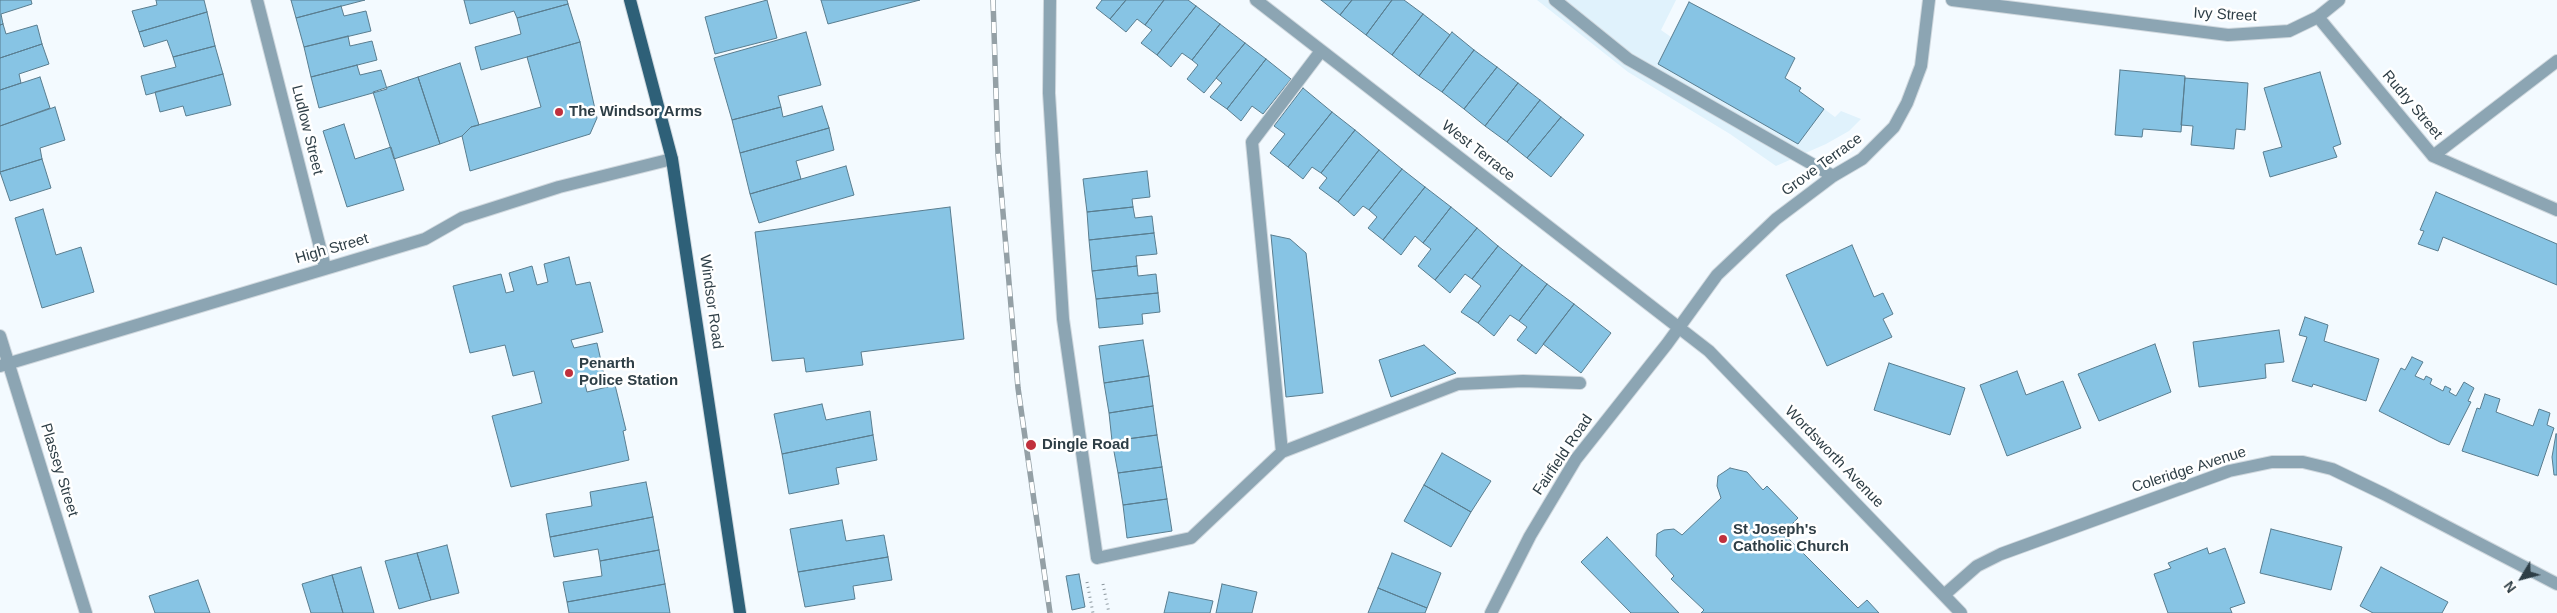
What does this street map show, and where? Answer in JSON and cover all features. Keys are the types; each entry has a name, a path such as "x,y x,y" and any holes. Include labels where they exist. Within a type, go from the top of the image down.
{"main road":[{"name":"Windsor Road","path":"631,0 672,159 740,613"}],"street":[{"name":"Ludlow Street","path":"257,0 325,267"},
{"path":"1050,0 1049,93 1063,319 1097,558 1191,538 1282,452 1458,384 1523,381 1580,383"},
{"name":"West Terrace","path":"1256,0 1680,327"},
{"path":"1555,0 1628,59 1833,176"},
{"name":"Grove Terrace","path":"1680,327 1717,275 1752,239 1833,176 1862,159 1894,127 1907,103 1921,66 1929,0"},
{"name":"Ivy Street","path":"1952,0 2228,35 2289,31 2318,17 2339,0"},
{"name":"Rudry Street","path":"2318,17 2433,156 2557,210"},
{"path":"1282,452 1252,142 1321,51"},
{"path":"2433,156 2557,61"},
{"name":"High Street","path":"4,365 325,267 425,239 462,218 550,190 672,159"},
{"name":"Wordsworth Avenue","path":"1680,327 1709,351 1961,613"},
{"name":"Fairfield Road","path":"1491,613 1530,536 1576,459 1680,327"},
{"name":"Plassey Street","path":"0,336 4,365 86,613"},
{"name":"Coleridge Avenue","path":"1944,595 1977,566 2001,554 2229,471 2272,462 2303,462 2332,469 2557,584"}],"path":[{"path":"1086,611 1093,610"}],"shaded area":[{"path":"1537,0 1676,0 1661,30 1671,37 1689,2 1795,58 1785,78 1801,88 1800,91 1835,117 1841,111 1861,119 1849,131 1826,144 1776,166 1730,134 1628,72"}],"building":[{"path":"0,0 31,0 32,4 1,14 3,24 0,25"},
{"path":"156,0 204,0 207,12 139,32 132,11 157,5"},
{"path":"291,0 365,0 296,18"},
{"path":"464,0 567,0 568,4 517,18 514,11 470,24"},
{"path":"767,0 777,38 715,54 705,17"},
{"path":"821,0 920,0 828,24"},
{"path":"1102,0 1126,0 1110,19 1096,8"},
{"path":"1126,0 1164,0 1145,25 1137,19 1126,32 1110,19"},
{"path":"1164,0 1188,0 1196,6 1157,55 1141,43 1152,30 1145,25"},
{"path":"1321,0 1352,0 1340,15"},
{"path":"1352,0 1392,0 1366,35 1340,15"},
{"path":"1392,0 1404,0 1423,14 1392,55 1366,35"},
{"path":"1689,2 1795,58 1785,78 1801,88 1799,91 1824,109 1798,144 1658,64"},
{"path":"568,4 580,42 481,70 475,47 521,34 517,18"},
{"path":"341,6 344,16 366,11 371,31 304,47 296,18"},
{"path":"1196,6 1220,24 1192,60 1182,53 1171,67 1157,55"},
{"path":"207,12 215,46 173,57 167,40 144,47 139,32"},
{"path":"1423,14 1450,35 1419,76 1392,55"},
{"path":"3,24 6,34 37,25 42,44 0,58 0,25"},
{"path":"1220,24 1245,43 1204,93 1187,79 1198,65 1192,60"},
{"path":"806,32 821,85 778,96 781,107 732,120 714,58"},
{"path":"1452,32 1474,50 1442,92 1419,76"},
{"path":"348,36 350,46 372,41 377,60 311,77 304,47"},
{"name":"The Windsor Arms","path":"580,42 597,118 590,134 470,171 462,136 471,127 541,107 527,57"},
{"path":"1245,43 1266,59 1227,109 1210,97 1222,83 1216,78"},
{"path":"42,44 49,64 19,74 21,83 0,90 0,58"},
{"path":"215,46 223,74 146,95 141,76 176,67 173,57"},
{"path":"1474,50 1497,67 1464,109 1442,92"},
{"path":"1266,59 1291,79 1263,114 1252,106 1241,121 1227,109"},
{"path":"460,63 479,125 471,127 462,136 440,144 418,77"},
{"path":"357,65 360,75 381,70 387,89 319,108 311,77"},
{"path":"1497,67 1518,83 1485,126 1464,109"},
{"path":"2120,70 2185,76 2181,132 2143,129 2142,137 2115,135"},
{"path":"2320,72 2341,144 2333,147 2337,157 2270,177 2263,152 2282,147 2264,88"},
{"path":"223,74 231,105 186,116 183,106 160,112 155,92"},
{"path":"40,77 50,108 0,126 0,90"},
{"path":"418,77 440,144 394,159 373,92"},
{"path":"2185,78 2248,83 2245,130 2236,129 2234,149 2191,145 2193,126 2181,125"},
{"path":"1518,83 1540,100 1507,142 1485,126"},
{"path":"1303,88 1332,112 1288,167 1270,153 1285,134 1274,126"},
{"path":"1540,100 1561,117 1527,158 1507,142"},
{"path":"822,106 829,128 740,153 732,120 781,107 783,117"},
{"path":"55,107 65,140 40,148 42,159 0,172 0,126"},
{"path":"1332,112 1355,130 1321,173 1312,167 1303,179 1288,167"},
{"path":"1561,117 1584,135 1551,177 1527,158"},
{"path":"344,124 355,159 391,147 404,190 347,207 323,131"},
{"path":"829,128 834,150 796,161 801,179 750,194 740,153"},
{"path":"1355,130 1379,150 1338,202 1319,188 1327,178 1321,173"},
{"path":"1379,150 1402,169 1369,210 1363,206 1354,216 1338,202"},
{"path":"42,159 51,188 10,201 0,172"},
{"path":"846,166 854,195 759,223 750,194"},
{"path":"1402,169 1425,187 1383,240 1368,228 1377,217 1369,210"},
{"path":"1147,171 1150,197 1132,199 1133,207 1087,212 1083,179"},
{"path":"1425,187 1451,207 1423,243 1415,236 1401,255 1383,240"},
{"path":"2436,192 2557,244 2557,285 2443,237 2438,251 2418,244 2424,231 2420,230"},
{"path":"950,207 964,339 861,352 863,365 806,372 804,358 772,361 755,232"},
{"path":"1133,207 1135,218 1152,216 1154,233 1089,240 1087,212"},
{"path":"1451,207 1477,228 1435,280 1418,266 1431,249 1423,243"},
{"path":"43,209 56,255 81,247 94,292 42,308 15,218"},
{"path":"1477,228 1498,246 1472,279 1465,274 1450,293 1435,280"},
{"path":"1154,233 1157,254 1136,256 1137,266 1092,271 1089,240"},
{"path":"1271,235 1290,239 1306,253 1323,393 1286,397"},
{"path":"1852,245 1874,297 1883,293 1893,314 1883,319 1892,337 1827,366 1786,275"},
{"path":"1498,246 1522,265 1478,323 1461,312 1481,286 1472,279"},
{"name":"Penarth Police Station","path":"569,257 576,285 590,282 603,332 571,340 574,348 597,343 605,379 585,384 587,392 615,385 626,430 623,431 629,460 511,487 492,416 542,403 534,371 513,376 505,345 470,353 453,286 501,274 506,293 514,291 509,273 532,266 537,285 548,282 544,264"},
{"path":"1522,265 1547,284 1519,321 1510,315 1494,336 1478,323"},
{"path":"1137,266 1138,276 1156,274 1158,293 1096,299 1092,271"},
{"path":"1547,284 1574,304 1536,354 1517,340 1527,327 1519,321"},
{"path":"1158,293 1160,312 1142,314 1143,324 1099,328 1096,299"},
{"path":"1574,304 1611,333 1581,373 1543,344"},
{"path":"2305,317 2328,325 2324,341 2379,359 2366,401 2313,384 2312,387 2292,381 2307,337 2299,335"},
{"path":"2279,330 2284,362 2265,364 2266,378 2199,387 2193,342"},
{"path":"1143,340 1149,376 1104,383 1099,346"},
{"path":"2155,344 2171,392 2099,421 2078,374"},
{"path":"1424,345 1456,373 1391,397 1379,360"},
{"path":"2412,357 2423,362 2415,376 2424,380 2426,376 2432,379 2430,384 2443,391 2445,386 2451,389 2449,392 2456,396 2464,382 2474,388 2468,401 2471,402 2449,445 2379,411 2401,368 2405,370"},
{"path":"1889,363 1965,388 1950,435 1874,410"},
{"path":"2017,371 2026,395 2063,381 2081,428 2007,456 1980,385"},
{"path":"1149,376 1153,406 1109,413 1104,383"},
{"path":"2485,394 2500,399 2496,412 2533,426 2539,409 2550,413 2547,425 2554,428 2538,476 2462,451 2477,408 2480,409"},
{"path":"822,404 826,420 870,411 873,435 782,454 774,414"},
{"path":"1153,406 1157,435 1112,441 1109,413"},
{"path":"2556,434 2557,475 2554,475 2552,457"},
{"path":"873,435 877,460 836,468 839,484 789,494 782,454"},
{"path":"1157,435 1162,467 1118,473 1112,441"},
{"path":"1442,453 1491,481 1471,512 1424,485"},
{"path":"1162,467 1167,499 1123,505 1118,473"},
{"name":"St Joseph's Catholic Church","path":"1730,468 1747,472 1763,490 1767,486 1798,518 1783,533 1858,608 1867,600 1879,613 1701,613 1704,610 1671,579 1674,576 1656,556 1657,534 1664,530 1674,529 1682,535 1721,498 1717,486 1718,476"},
{"path":"646,482 653,517 550,537 546,514 592,506 590,492"},
{"path":"1424,485 1471,512 1451,547 1404,521"},
{"path":"1167,499 1172,531 1127,538 1123,505"},
{"path":"653,517 659,550 600,561 598,549 554,557 550,537"},
{"path":"842,520 846,541 884,535 888,557 798,572 790,529"},
{"path":"2271,529 2342,547 2331,590 2260,573"},
{"path":"1607,537 1679,613 1631,613 1581,562"},
{"path":"447,545 459,593 431,600 417,553"},
{"path":"2207,548 2209,554 2225,548 2245,603 2230,608 2232,613 2168,613 2154,574 2171,568 2168,563"},
{"path":"659,550 665,584 567,602 563,582 602,576 600,561"},
{"path":"417,553 431,600 399,609 385,561"},
{"path":"1392,553 1441,573 1427,608 1378,588"},
{"path":"888,557 892,580 853,586 855,599 805,607 798,572"},
{"path":"361,567 374,613 343,613 332,575"},
{"path":"2381,567 2448,602 2442,613 2373,613 2360,606"},
{"path":"1079,574 1085,607 1072,610 1066,576"},
{"path":"332,575 343,613 311,613 302,584"},
{"path":"198,580 210,613 155,613 149,596"},
{"path":"665,584 670,613 569,613 567,602"},
{"path":"1222,584 1257,592 1252,613 1216,613"},
{"path":"1378,588 1427,608 1425,613 1368,613"},
{"path":"1169,592 1213,601 1210,613 1164,613"}],"railway":[{"path":"993,0 998,154 1018,388 1050,613"}],"place":[{"name":"The Windsor Arms","path":"559,112"},
{"name":"Penarth Police Station","path":"569,373"},
{"name":"Dingle Road","path":"1031,445"},
{"name":"St Joseph's Catholic Church","path":"1723,539"}]}
